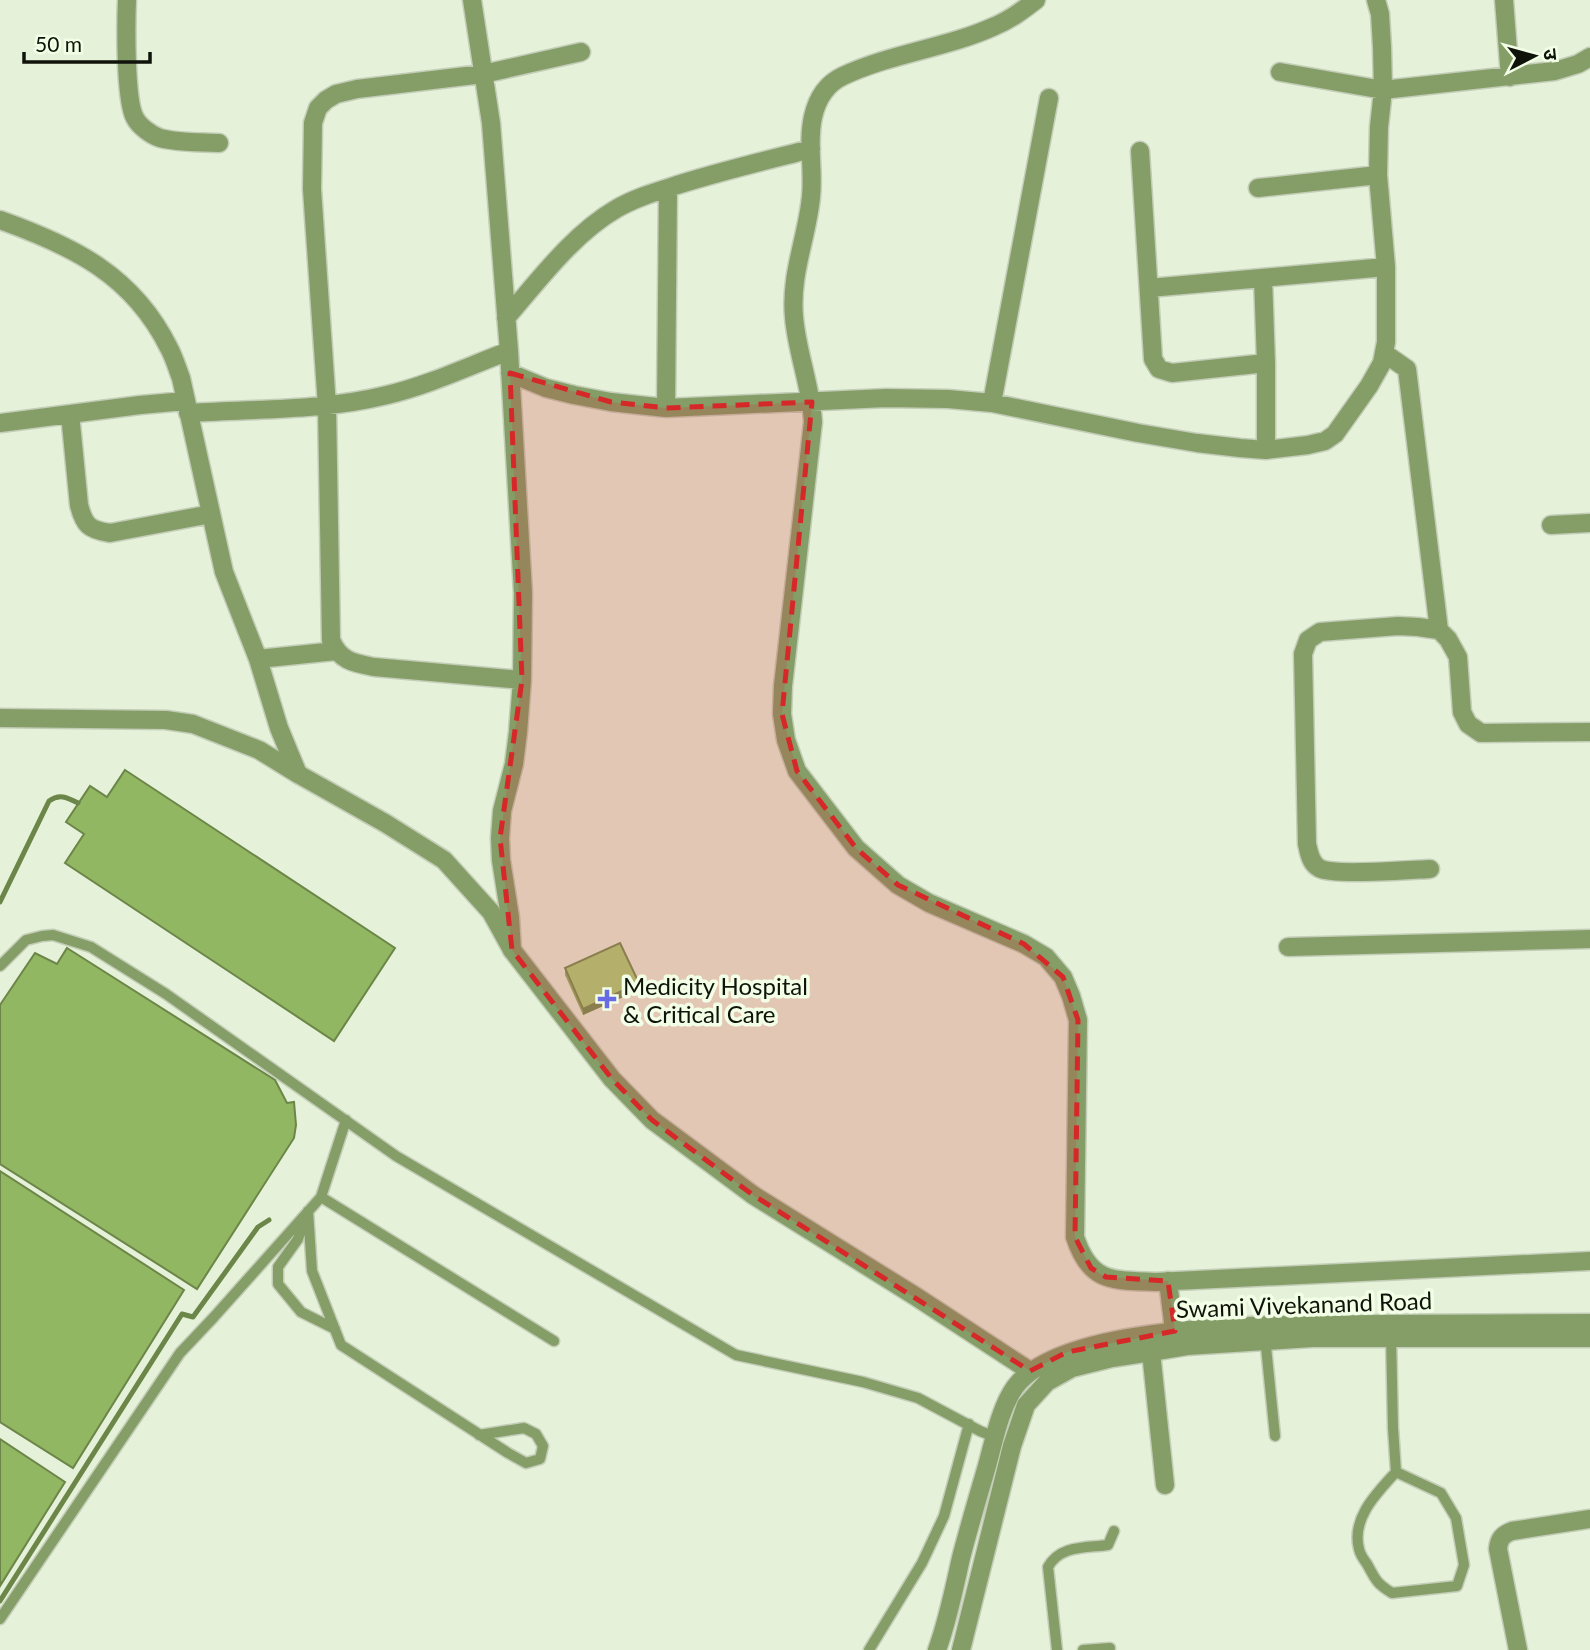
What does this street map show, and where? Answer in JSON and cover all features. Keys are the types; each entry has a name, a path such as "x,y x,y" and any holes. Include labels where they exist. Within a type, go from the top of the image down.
{"street":[{"path":"127,0 130,100 135,118 159,138 219,143"},
{"path":"471,0 491,123 509,351 523,593 519,732 499,838 512,950"},
{"path":"1035,0 998,25 976,34 860,68 839,77 827,86 813,117 811,197 793,296 794,320 812,402 813,422 782,714 786,740 797,771 856,848 898,885 929,903 1024,944 1046,957 1063,976 1078,1020 1075,1237 1081,1254 1091,1268 1106,1277 1124,1281 1168,1281 1590,1261"},
{"path":"510,373 546,388 574,395 666,408 916,398 992,403 1185,441 1266,450 1325,441 1335,434 1369,386 1382,363 1386,342 1386,267 1378,175 1382,90 1381,36 1376,0"},
{"path":"1504,0 1510,77"},
{"path":"522,680 357,664 344,659 331,640 327,405 312,189 313,122 318,108 336,94 357,89 482,74 581,52"},
{"path":"1280,72 1382,90 1555,71 1590,57"},
{"path":"992,403 1049,98"},
{"path":"506,318 566,249 616,209 668,188 736,167 811,149"},
{"path":"1140,151 1153,359 1159,369 1172,373 1266,363"},
{"path":"1258,188 1378,175"},
{"path":"666,408 668,188"},
{"path":"0,220 68,247 104,269 135,296 157,326 170,350 181,378 223,572 258,659 279,728 298,774"},
{"path":"1149,288 1386,267"},
{"path":"1263,278 1266,450"},
{"path":"0,422 140,405 327,405 386,396 509,351"},
{"path":"1384,353 1407,369 1439,630"},
{"path":"70,414 79,505 88,527 110,533 211,514"},
{"path":"1551,525 1590,523"},
{"path":"1430,869 1335,871 1319,868 1310,858 1307,844 1303,654 1308,640 1320,632 1398,626 1439,630 1448,639 1458,657 1462,712 1468,724 1481,733 1590,732"},
{"path":"258,659 336,651"},
{"path":"0,718 166,720 193,724 259,750 385,822 444,860 491,912 512,950 612,1079 652,1120 752,1195 1030,1371"},
{"path":"1288,947 1590,939"},
{"path":"1168,1281 1176,1340"},
{"name":"Swami Vivekanand Road","path":"937,1650 945,1629 962,1557 1002,1415 1015,1387 1030,1371 1067,1352 1118,1340 1176,1340 1264,1333 1311,1338 1391,1331 1590,1323"},
{"name":"Swami Vivekanand Road","path":"1391,1331 1590,1338"},
{"name":"Swami Vivekanand Road","path":"961,1650 1012,1446 1026,1405 1047,1382 1072,1368 1151,1352 1176,1340"},
{"path":"1151,1352 1166,1485"},
{"path":"1518,1650 1498,1549 1499,1542 1503,1535 1512,1531 1590,1519"}],"lane":[{"path":"0,966 26,940 42,936 53,935 92,947 166,994 397,1156 736,1355 874,1385 918,1398 995,1437"},
{"path":"0,1619 180,1353 321,1197 346,1121"},
{"path":"321,1197 554,1341"},
{"path":"308,1211 312,1271 341,1345 479,1435 526,1463 540,1459 543,1446 536,1434 524,1428 479,1435"},
{"path":"308,1211 298,1240 278,1267 278,1284 301,1312 335,1329"},
{"path":"1391,1331 1396,1472 1364,1511 1357,1529 1359,1550 1378,1584 1392,1593 1457,1586 1464,1565 1456,1518 1441,1493 1396,1472"},
{"path":"1264,1333 1275,1436"},
{"path":"869,1650 922,1563 944,1516 969,1424"},
{"path":"1057,1650 1048,1567 1052,1559 1064,1551 1108,1545 1114,1531"},
{"path":"1083,1650 1110,1648"}],"highlighted area":[{"path":"510,373 611,402 666,408 812,402 782,714 797,771 856,848 898,885 1024,944 1063,977 1078,1020 1075,1237 1091,1268 1106,1277 1168,1281 1175,1331 1067,1352 1030,1371 753,1195 652,1120 612,1079 512,950 500,838 522,680"}],"shaded area":[{"path":"125,770 395,948 334,1041 65,863 84,834 66,822 90,786 107,797"},
{"path":"67,948 275,1080 287,1103 294,1102 294,1138 197,1289 0,1164 0,1005 35,953 57,964"},
{"path":"0,1171 184,1290 73,1468 0,1422"},
{"path":"0,1439 65,1482 0,1586"}],"building":[{"path":"620,943 639,983 583,1009 565,968"}],"waterway":[{"path":"0,902 49,801 60,797 78,803"},
{"path":"0,1601 182,1314 193,1317 258,1227 269,1220"}],"place":[{"name":"Medicity Hospital & Critical Care","path":"607,999"}]}
